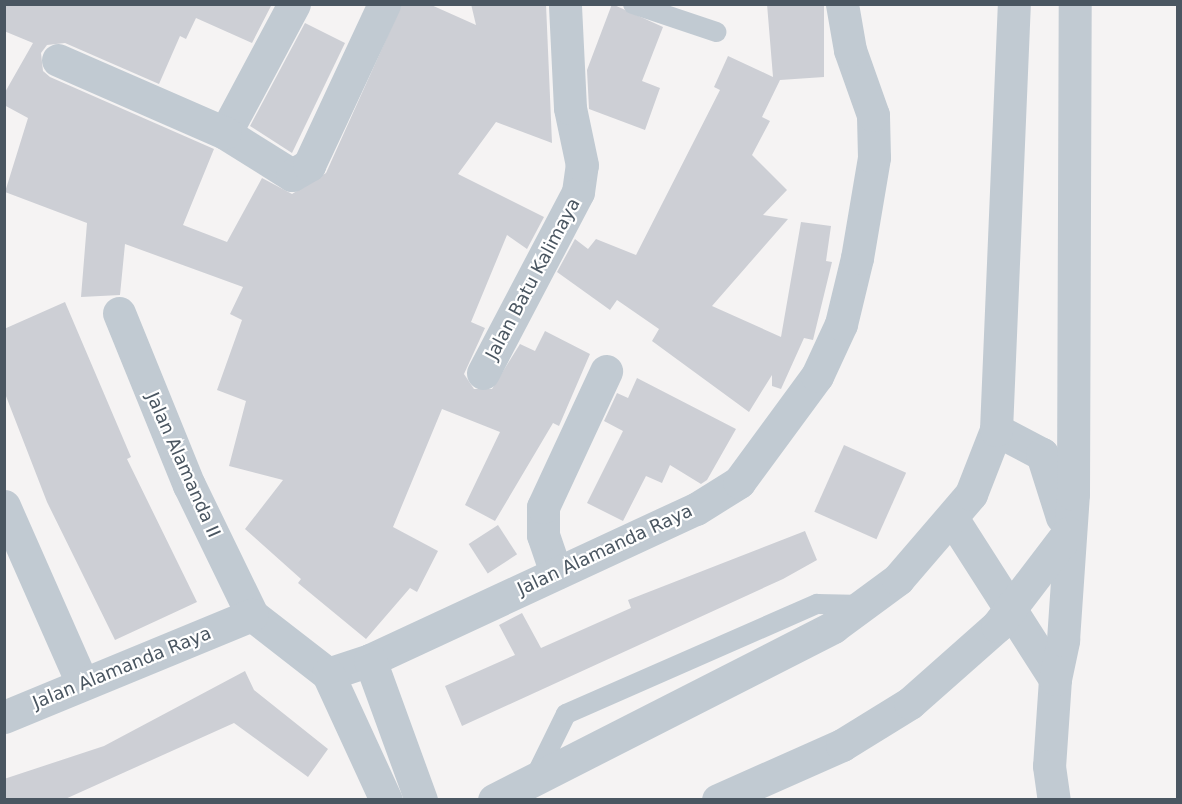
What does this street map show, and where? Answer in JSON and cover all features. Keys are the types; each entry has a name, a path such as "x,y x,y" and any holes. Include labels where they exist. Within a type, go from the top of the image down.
{"street":[{"path":"225,133 294,4"},
{"path":"58,60 225,133 292,175 304,171 384,4"},
{"name":"Jalan Batu Kalimaya","path":"483,373 578,192 582,165 570,108 565,4"},
{"name":"Jalan Alamanda Raya","path":"328,674 370,660 696,509 739,482 817,376 841,324 874,158 873,115 850,50 842,4"},
{"path":"494,800 536,775 833,627 867,605 952,518 971,494 996,430 1014,4"},
{"path":"1054,800 1049,766 1054,679 1063,640 1068,533 1073,494 1075,4"},
{"name":"Jalan Alamanda II","path":"119,313 189,485 252,615"},
{"path":"556,573 543,535 543,507 606,371"},
{"path":"996,430 1042,454 1068,533"},
{"path":"4,506 82,683"},
{"path":"952,518 1054,679"},
{"path":"718,800 842,745 910,703 1010,610 1068,533"},
{"path":"252,615 328,674 386,800"},
{"name":"Jalan Alamanda Raya","path":"4,717 252,615"},
{"path":"370,660 421,800"}],"lane":[{"path":"633,4 716,32"}],"building":[{"path":"4,4 271,6 252,43 196,18 186,39 180,36 159,84 65,43 47,45 41,53 43,71 50,77 214,149 183,225 227,242 262,178 292,194 326,173 402,4 429,4 476,25 471,4 546,4 552,143 496,122 458,174 544,217 527,249 507,235 471,322 485,328 464,374 474,389 492,389 520,344 535,351 545,331 590,354 559,426 553,423 495,521 465,505 500,432 442,409 393,527 438,551 417,592 410,588 366,639 298,583 301,579 245,529 283,480 229,466 246,401 217,390 242,320 230,314 243,287 125,244 120,295 81,297 87,223 5,192 28,118 4,105 4,94 33,43 4,31"},
{"path":"612,4 663,27 642,81 660,88 645,130 589,109 587,70"},
{"path":"767,4 824,4 824,77 780,80 762,117 770,121 752,155 787,190 763,215 788,219 712,306 781,337 801,222 831,226 826,261 832,262 813,340 804,338 781,389 772,386 772,375 749,412 652,341 659,329 617,300 610,310 557,272 575,239 588,249 596,239 636,255 720,90 714,87 728,56 773,77"},
{"path":"305,23 345,43 292,153 250,126"},
{"path":"65,302 131,457 127,459 197,602 115,640 47,502 4,391 4,329"},
{"path":"637,378 736,429 707,480 701,484 670,465 662,483 646,476 623,521 587,503 623,431 604,421 617,393 628,398"},
{"path":"844,445 906,473 876,539 814,512"},
{"path":"498,525 517,554 488,573 469,544"},
{"path":"805,531 817,560 783,579 462,726 445,686 515,655 499,625 522,613 541,648 631,608 628,600"},
{"path":"245,671 254,690 328,749 308,777 234,723 63,800 4,800 4,779 104,746"}]}
